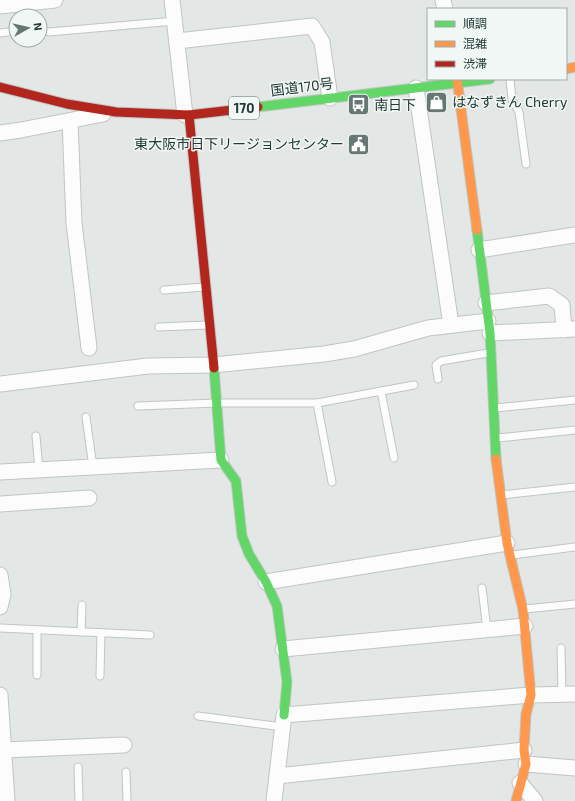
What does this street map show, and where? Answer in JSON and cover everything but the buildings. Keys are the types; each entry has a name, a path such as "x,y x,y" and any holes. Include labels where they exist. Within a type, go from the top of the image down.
{"main road":[{"name":"国道170号","path":"0,87 67,104 116,112 187,115 474,80"},
{"path":"457,81 489,327 495,439 501,495 508,549 523,610 531,695 526,714 526,757 516,801"},
{"path":"187,115 210,324 221,460 236,482 242,536 249,554 266,582 277,606 287,682 284,721"}],"street":[{"path":"0,6 55,0"},
{"path":"172,0 187,115"},
{"path":"177,41 312,26 322,42 330,98"},
{"path":"416,88 451,325"},
{"path":"0,133 116,112"},
{"path":"70,121 74,223 89,348"},
{"path":"479,250 575,235"},
{"path":"0,384 148,366 213,364 324,354 354,349 428,328 451,325 569,330 562,305 549,296 486,303"},
{"path":"0,472 221,460"},
{"path":"0,504 89,498"},
{"path":"266,582 508,549"},
{"path":"0,575 3,594 0,607"},
{"path":"283,649 525,626"},
{"path":"274,801 284,721 531,695 569,694"},
{"path":"0,695 1,729 7,801"},
{"path":"3,758 124,745"},
{"path":"277,776 526,757 575,768"},
{"path":"520,783 534,801"}],"lane":[{"path":"48,32 174,21"},
{"path":"510,80 512,100 519,112 526,164"},
{"path":"164,290 206,287"},
{"path":"159,327 210,324"},
{"path":"438,379 436,365 441,361 490,353"},
{"path":"138,406 217,403 317,403 414,385"},
{"path":"382,391 394,458"},
{"path":"494,408 575,400"},
{"path":"317,403 332,482"},
{"path":"86,417 93,467"},
{"path":"495,439 575,430"},
{"path":"36,436 39,470"},
{"path":"501,495 575,486"},
{"path":"508,549 575,547"},
{"path":"482,588 487,630"},
{"path":"523,610 575,604"},
{"path":"81,632 82,605"},
{"path":"0,628 150,635"},
{"path":"37,630 37,675"},
{"path":"100,633 100,676"},
{"path":"561,648 569,694"},
{"path":"198,716 284,721"},
{"path":"78,768 79,801"},
{"path":"126,772 127,801"}],"traffic: fast":[{"path":"258,107 482,80"},
{"path":"477,230 490,333 496,459"},
{"path":"214,368 221,460 236,481 242,536 249,554 266,582 277,606 287,682 284,715"}],"traffic: slow":[{"path":"567,69 575,67"},
{"path":"457,80 477,230"},
{"path":"496,459 507,543 523,610 531,695 526,714 524,750 526,764 516,801"}],"traffic: jam":[{"path":"0,87 67,104 116,112 189,115 258,107"},
{"path":"189,115 214,368"}],"place":[{"name":"はなずきん Cherry","path":"437,102"},
{"name":"南日下","path":"359,105"},
{"name":"東大阪市日下リージョンセンター","path":"359,144"}]}
